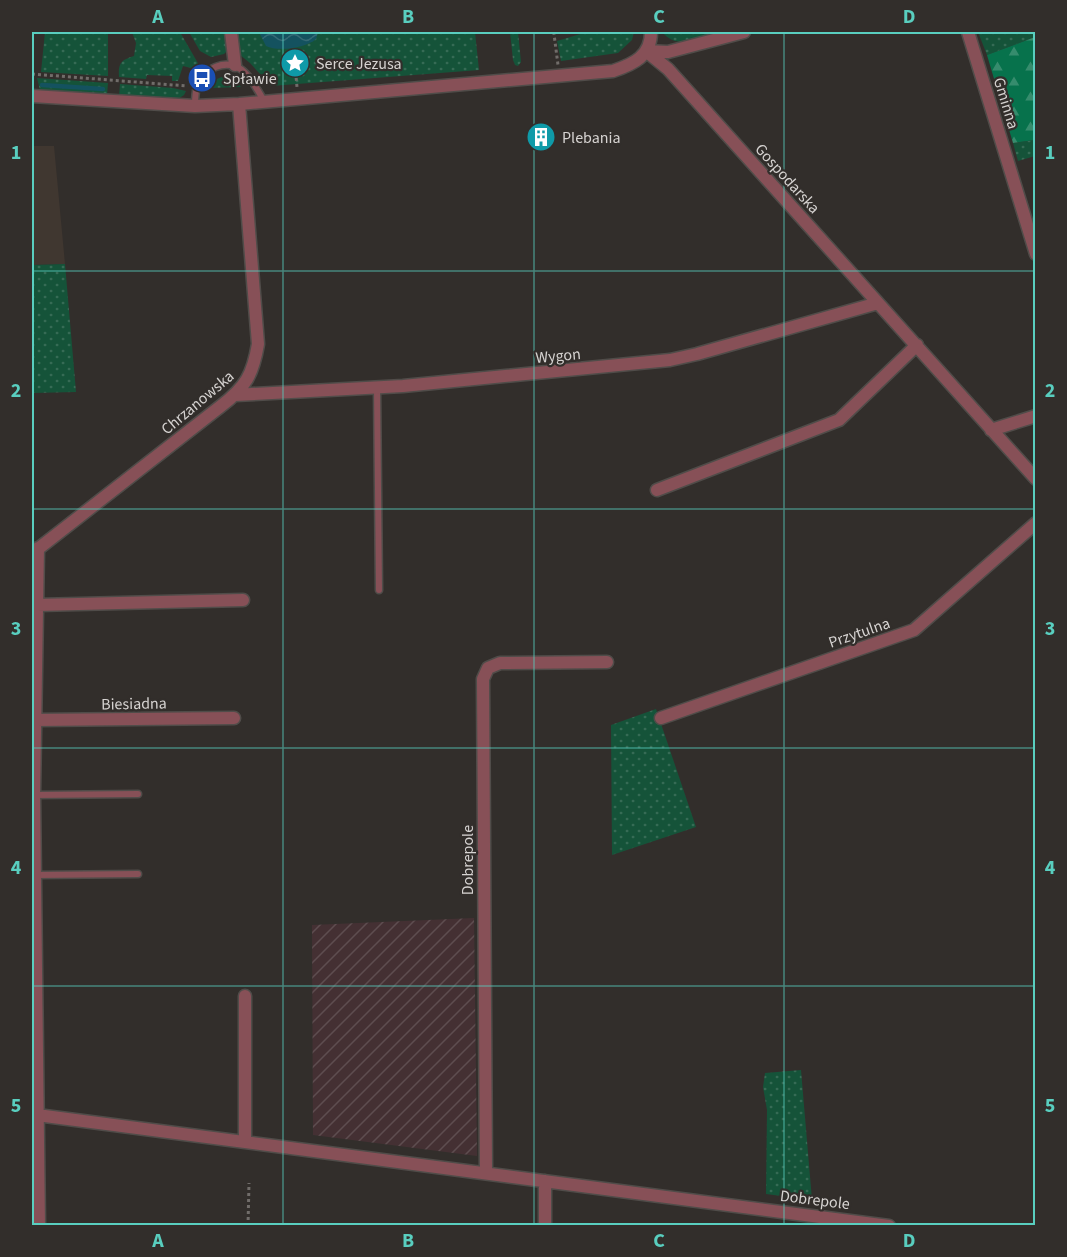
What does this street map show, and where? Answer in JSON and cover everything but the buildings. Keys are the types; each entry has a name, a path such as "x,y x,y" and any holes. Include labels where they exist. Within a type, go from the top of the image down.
{"street":[{"path":"231,32 235,65"},
{"path":"32,96 195,106 614,71 635,63 646,51 651,32"},
{"path":"646,51 668,52 744,32"},
{"name":"Gminna","path":"968,32 1035,254"},
{"name":"Gospodarska","path":"646,51 668,69 1035,479"},
{"name":"Chrzanowska","path":"35,551 235,395 247,381 255,365 258,344 239,104"},
{"name":"Wygon","path":"235,395 376,388 670,360 878,303"},
{"path":"657,490 839,420 851,411 917,345"},
{"path":"991,430 1035,416"},
{"name":"Przytulna","path":"661,718 914,630 1035,523"},
{"path":"35,551 37,605 34,795 34,1116 39,1226"},
{"path":"37,605 243,600"},
{"name":"Dobrepole","path":"486,1173 483,679 488,668 500,663 607,662"},
{"name":"Biesiadna","path":"35,720 234,718"},
{"path":"245,996 245,1142"},
{"name":"Dobrepole","path":"34,1116 889,1226"},
{"path":"545,1181 545,1226"}],"lane":[{"path":"195,106 197,89 208,71 221,65 235,65 249,77 264,101"},
{"path":"376,388 379,590"},
{"path":"34,795 138,794"},
{"path":"34,875 138,874"}],"path":[{"path":"555,32 558,65"},
{"path":"295,66 297,88"},
{"path":"32,74 177,85 197,89"},
{"path":"287,89 303,88"},
{"path":"249,1184 249,1226"}],"shaded area":[{"path":"32,146 54,146 65,264 32,265"},
{"path":"474,918 477,1156 313,1135 312,925"}],"green space":[{"path":"45,32 108,32 108,76 41,72"},
{"path":"132,32 180,32 199,65 195,69 183,66 178,81 172,81 172,76 147,75 146,79 119,77 121,63 134,56 136,43"},
{"path":"189,32 226,32 227,51 211,57 200,51"},
{"path":"236,32 475,32 479,70 271,86 240,55"},
{"path":"510,32 518,32 521,62 518,66 513,60"},
{"path":"587,32 634,32 632,40 618,53 561,61 557,41"},
{"path":"662,32 725,32 684,42 669,38"},
{"path":"978,32 1035,32 1035,37 987,55"},
{"path":"1035,37 1035,140 1013,143 987,55"},
{"path":"224,76 234,79 241,87 210,88 217,79"},
{"path":"37,78 108,83 107,95 40,90"},
{"path":"120,84 186,91 178,99 119,96"},
{"path":"1035,140 1035,156 1018,161 1013,143"},
{"path":"65,264 76,392 32,393 32,265"},
{"path":"656,709 696,827 612,855 611,725"},
{"path":"801,1070 812,1200 766,1194 767,1110 763,1087 765,1073"}],"water":[{"path":"259,32 318,32 316,39 311,42 299,47 284,49 266,46"}],"waterway":[{"path":"42,85 103,89"}],"place":[{"name":"Serce Jezusa","path":"295,63"},
{"name":"Spławie","path":"202,78"},
{"name":"Plebania","path":"541,137"}]}
